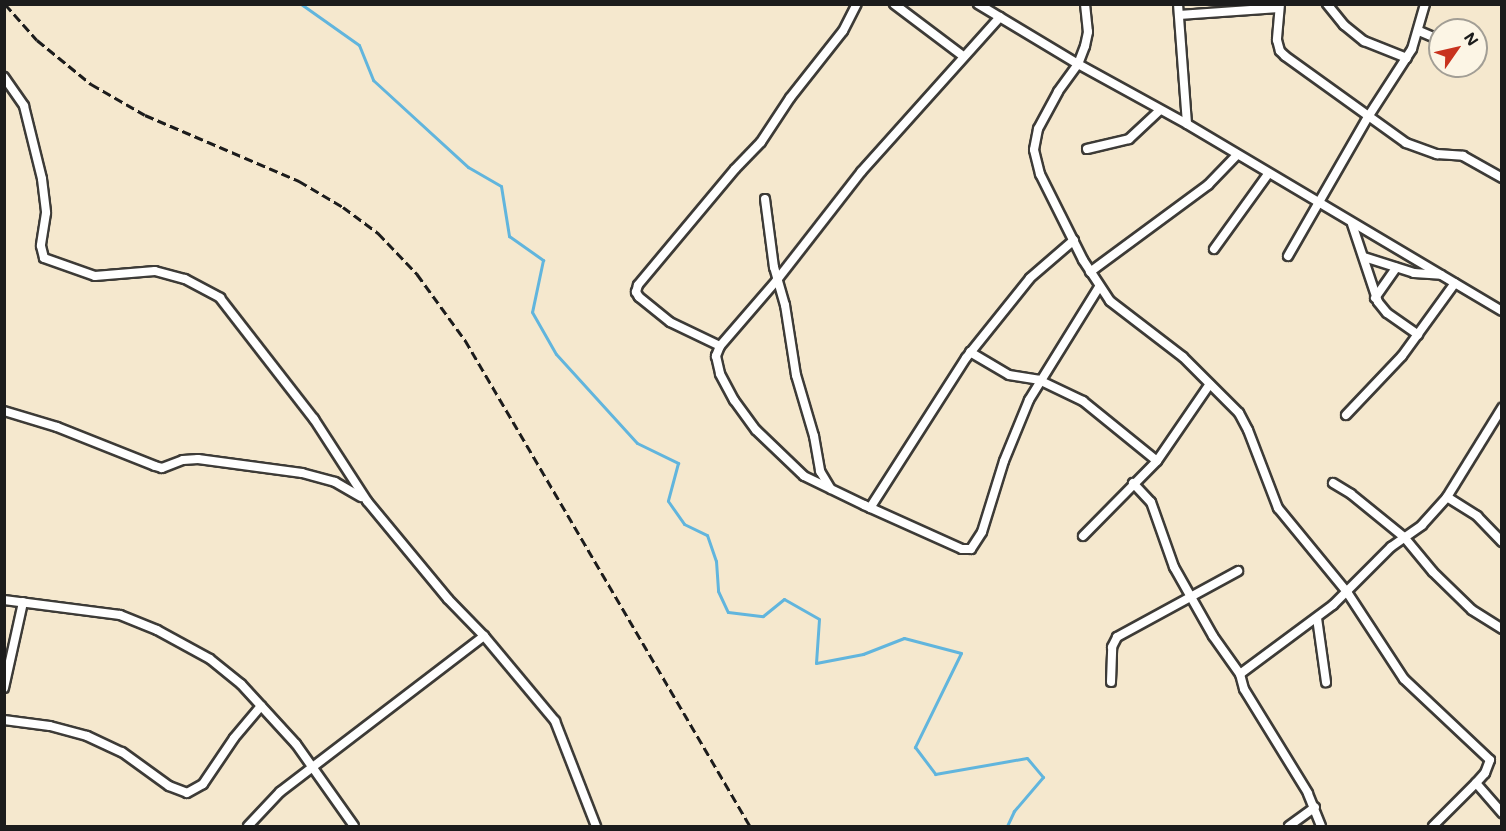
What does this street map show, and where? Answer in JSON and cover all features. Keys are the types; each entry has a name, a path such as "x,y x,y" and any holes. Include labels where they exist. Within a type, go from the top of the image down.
{"street":[{"path":"720,346 670,322 639,297 636,292 638,285 735,169 761,142 790,98 843,31 857,4"},
{"path":"894,4 963,56"},
{"path":"978,4 1078,64 1187,124 1502,311"},
{"path":"1085,4 1088,32 1078,64 1058,92 1042,121 1034,150 1040,174 1099,287 1120,310 1168,345 1210,384 1244,421 1278,508 1347,592 1404,679 1490,760 1485,773 1433,826"},
{"path":"1178,4 1187,124"},
{"path":"1327,4 1344,25 1364,41 1407,58"},
{"path":"1288,256 1368,117 1407,58 1419,31 1425,4"},
{"path":"1179,15 1280,6 1277,32 1280,51 1406,143 1437,154 1463,156 1502,178"},
{"path":"1000,17 861,172 777,280 720,346 716,356 720,374 746,417 792,467 833,491 870,508 962,549 971,549 982,532 1014,436 1039,380 1099,287"},
{"path":"1419,31 1428,35"},
{"path":"4,77 24,106 42,179 46,213 41,246 44,258 94,276 155,271 185,279 213,292 226,305 314,419 367,501 448,599 484,636 555,721 596,826"},
{"path":"1087,148 1129,139 1160,110"},
{"path":"1090,272 1208,185 1237,155"},
{"path":"1214,249 1268,174"},
{"path":"765,199 777,280 785,305 796,375 817,447 820,471 833,491"},
{"path":"1352,224 1375,298 1387,313 1418,335"},
{"path":"870,508 970,352 1030,278 1074,240"},
{"path":"1364,257 1424,275 1441,275"},
{"path":"1375,298 1396,268"},
{"path":"1346,415 1397,362 1455,283"},
{"path":"970,352 1009,375 1039,380 1094,409 1157,461"},
{"path":"1083,536 1157,461 1210,384"},
{"path":"1240,674 1317,618 1347,592 1391,547 1422,525 1447,497 1502,408"},
{"path":"4,411 57,428 162,468 183,460 198,459 302,472 342,485 367,501"},
{"path":"1133,483 1155,509 1167,550 1189,595 1240,674 1244,689 1315,807 1321,826"},
{"path":"1333,483 1404,537 1460,599 1481,617 1502,629"},
{"path":"1447,497 1477,516 1502,542"},
{"path":"1111,682 1112,647 1117,637 1189,595 1238,571"},
{"path":"4,600 120,615 143,624 210,659 241,684 296,744 354,826"},
{"path":"4,688 23,602"},
{"path":"1317,618 1326,682"},
{"path":"248,826 280,792 484,636"},
{"path":"4,720 50,726 87,736 122,752 169,786 187,793 203,784 234,738 261,706"},
{"path":"1476,783 1502,813"},
{"path":"1288,826 1315,807"}],"waterway":[{"path":"301,4 359,45 373,80 468,167 501,186 509,236 543,260 532,312 556,354 637,443 678,463 668,501 684,524 707,535 716,561 718,591 728,612 763,616 784,599 819,619 816,663 863,654 904,638 961,653 915,747 935,774 1027,758 1043,777 1014,811 1007,826"}],"railway":[{"path":"5,4 37,40 91,84 145,115 299,181 343,207 378,233 417,274 465,340 750,826"}]}
